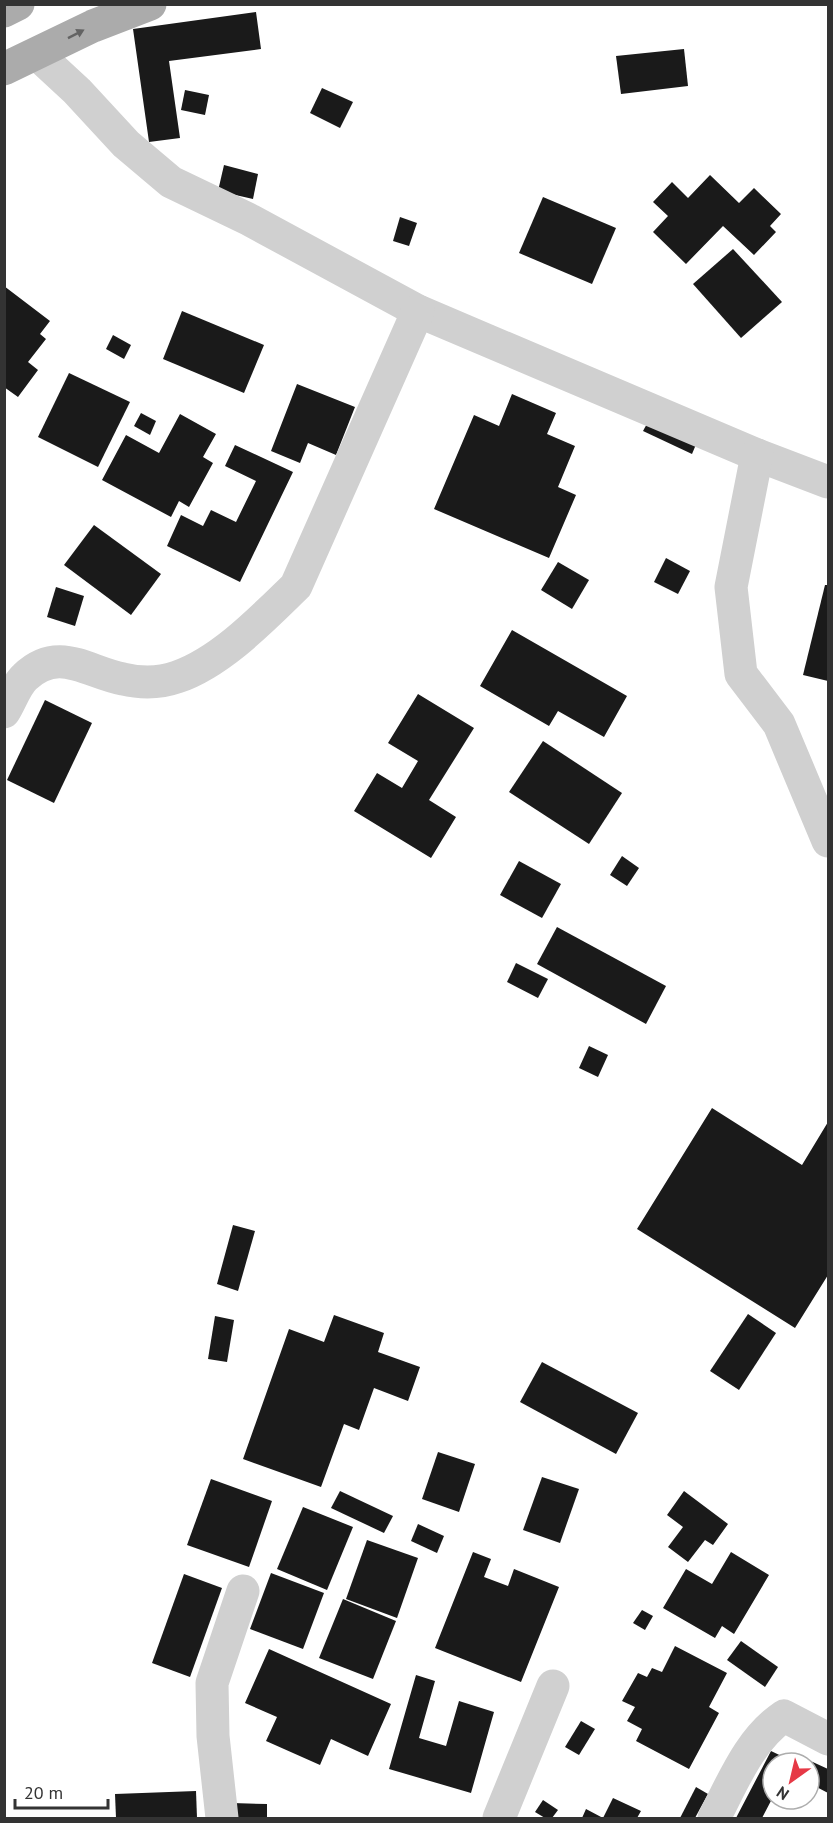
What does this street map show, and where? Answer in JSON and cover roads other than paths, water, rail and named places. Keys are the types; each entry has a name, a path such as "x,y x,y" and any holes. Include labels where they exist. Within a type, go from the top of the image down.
{"main road":[{"path":"4,11 18,4"},
{"path":"4,69 93,26 150,4"}],"street":[{"path":"37,54 77,91 126,144 171,182 250,220 418,311 828,483"},
{"path":"4,712 23,678 39,665 59,660 122,679 150,682 177,677 216,657 261,620 296,586 418,311"},
{"path":"757,455 731,587 741,674 778,724 828,841"},
{"path":"222,1818 213,1736 212,1683 243,1591"},
{"path":"498,1818 553,1686"},
{"path":"714,1818 746,1756 771,1725 784,1716 828,1740"}]}
